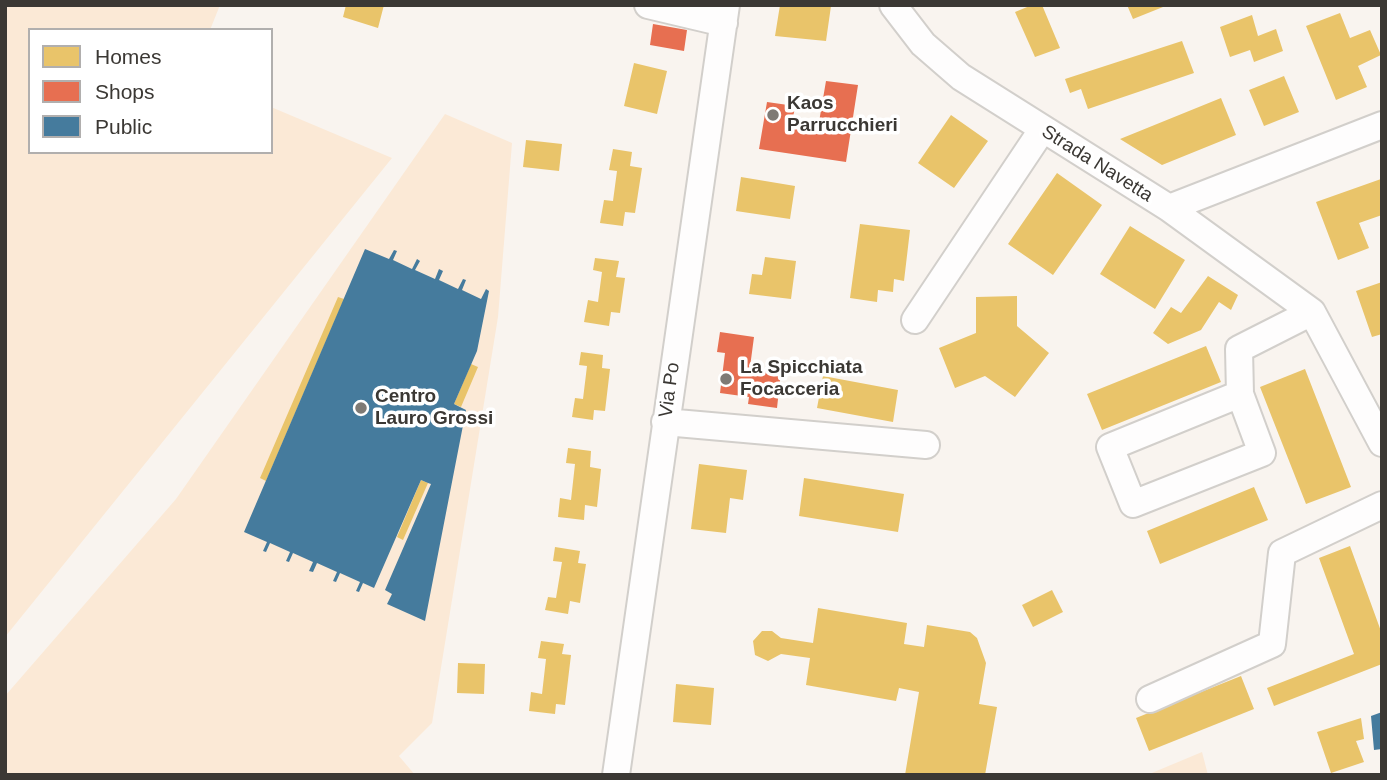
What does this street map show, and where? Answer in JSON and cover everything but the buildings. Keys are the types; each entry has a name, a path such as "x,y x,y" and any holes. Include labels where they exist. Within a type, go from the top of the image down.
{"street":[{"path":"648,5 725,14"},
{"name":"Strada Navetta","path":"896,6 923,44 961,77 1169,208 1312,312 1382,443"},
{"name":"Via Po","path":"615,775 635,658 665,422 725,14"},
{"path":"1169,208 1382,125"},
{"path":"915,320 1042,130"},
{"path":"1240,394 1111,447 1133,504 1262,453 1240,394 1239,349 1312,312"},
{"path":"665,422 926,445"},
{"path":"1150,699 1272,644 1282,554 1382,505"}],"shaded area":[{"path":"9,5 220,5 211,28 28,28 28,154 273,154 273,108 392,158 5,637 5,10"},
{"name":"Centro Lauro Grossi","path":"445,114 512,143 498,317 432,723 399,756 415,775 5,775 5,696 176,499"},
{"path":"1202,752 1208,775 1147,775"}],"place":[{"name":"Kaos Parrucchieri","path":"773,115"},
{"name":"La Spicchiata Focacceria","path":"726,379"},
{"name":"Centro Lauro Grossi","path":"361,408"}]}
